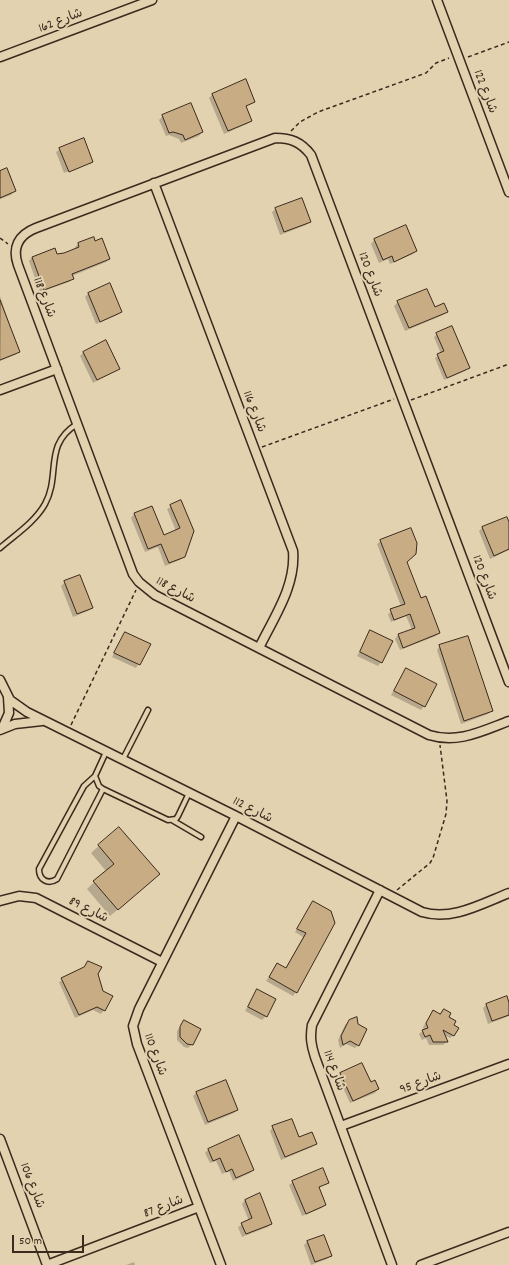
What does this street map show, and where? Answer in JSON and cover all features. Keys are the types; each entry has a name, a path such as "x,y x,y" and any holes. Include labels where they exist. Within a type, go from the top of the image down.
{"street":[{"name":"شارع 162","path":"0,57 152,0"},
{"name":"شارع 122","path":"437,0 509,192"},
{"path":"16,247 20,238 27,232 36,228 265,141 275,138 286,138"},
{"name":"شارع 120","path":"286,138 300,144 311,155 509,682"},
{"name":"شارع 116","path":"154,183 293,551 294,564 292,577 259,648"},
{"name":"شارع 118","path":"16,247 15,256 18,266 133,574 139,582 156,595 429,735 439,738 461,738 509,721"},
{"path":"0,390 57,369"},
{"name":"شارع 112","path":"0,680 8,697 18,707 43,721 236,816 422,912 442,915 452,914 509,893"},
{"path":"1,729 9,713 8,697"},
{"path":"1,729 29,721 43,721"},
{"name":"شارع 110","path":"220,1265 134,1035 135,1018 236,816"},
{"name":"شارع 114","path":"380,890 315,1020 310,1035 311,1046 392,1265"},
{"name":"شارع 89","path":"0,901 19,896 36,898 162,962"},
{"name":"شارع 95","path":"341,1126 509,1064"},
{"name":"شارع 106","path":"0,1139 47,1265"},
{"name":"شارع 87","path":"47,1265 199,1207"},
{"path":"422,1265 509,1232"}],"lane":[{"path":"0,548 32,519 45,504 50,490 57,444 69,429 77,424"},
{"path":"123,760 148,710"},
{"path":"104,789 57,879 48,882 44,881 39,874 41,865 84,786 95,776 106,752"},
{"path":"95,776 98,786 165,819 172,820 201,837"},
{"path":"172,820 178,816 189,793"}],"path":[{"path":"286,138 300,122 309,116 426,73 436,63 459,58 509,42"},
{"path":"0,238 16,247"},
{"path":"254,449 509,364"},
{"path":"67,732 139,582"},
{"path":"392,897 401,886 428,865 434,858 446,814 447,801 439,738"}],"building":[{"path":"246,79 255,102 246,106 252,121 228,131 212,94"},
{"path":"191,103 203,132 185,140 183,135 173,132 169,133 162,115"},
{"path":"84,138 93,162 69,172 59,148"},
{"path":"7,168 16,191 0,198 0,171"},
{"path":"302,198 311,222 284,232 275,208"},
{"path":"406,225 417,251 394,262 392,256 383,260 374,239"},
{"path":"94,237 95,241 102,238 110,259 72,274 74,279 44,290 32,257 55,248 57,254 64,253 79,247 78,243"},
{"path":"110,283 122,312 100,322 88,293"},
{"path":"427,289 435,307 444,303 448,312 409,328 397,301"},
{"path":"0,300 20,352 0,360"},
{"path":"452,326 470,368 447,378 437,354 444,351 436,333"},
{"path":"106,340 120,369 97,380 83,352"},
{"path":"181,500 194,531 185,557 169,563 161,544 148,549 134,513 152,506 164,535 180,528 170,505"},
{"path":"507,517 509,522 509,549 494,556 482,527"},
{"path":"411,528 417,543 416,554 407,562 421,598 426,596 440,633 403,648 398,634 415,628 410,614 394,620 390,609 405,604 380,540"},
{"path":"80,575 93,608 77,614 64,581"},
{"path":"370,630 393,641 382,663 360,652"},
{"path":"125,632 151,644 140,665 114,653"},
{"path":"468,636 493,711 464,721 439,645"},
{"path":"406,668 437,684 425,707 394,691"},
{"path":"119,827 160,874 118,910 93,881 114,864 98,845"},
{"path":"313,901 331,911 335,923 297,993 269,977 277,963 286,968 306,933 297,929"},
{"path":"88,961 102,967 98,974 103,991 113,996 105,1011 97,1007 79,1015 61,978 84,967"},
{"path":"257,989 276,999 267,1017 248,1007"},
{"path":"507,996 509,1003 509,1015 492,1021 486,1004"},
{"path":"444,1009 451,1013 449,1017 456,1021 454,1025 459,1028 454,1036 443,1030 448,1042 433,1042 430,1035 425,1037 422,1030 428,1028 426,1023 433,1010 440,1014"},
{"path":"357,1017 358,1024 367,1029 359,1046 350,1041 343,1045 341,1036 349,1020"},
{"path":"184,1020 201,1029 193,1045 187,1044 180,1037 180,1027"},
{"path":"362,1063 371,1082 375,1080 379,1089 353,1101 340,1073"},
{"path":"226,1080 238,1110 208,1122 196,1092"},
{"path":"292,1119 299,1137 312,1132 317,1144 285,1157 272,1126"},
{"path":"239,1135 254,1170 236,1178 232,1169 226,1172 220,1158 213,1161 208,1149"},
{"path":"323,1168 329,1183 319,1187 326,1205 306,1214 292,1181"},
{"path":"260,1193 272,1224 246,1234 241,1223 252,1218 245,1200"},
{"path":"324,1235 332,1256 315,1262 307,1241"}]}
